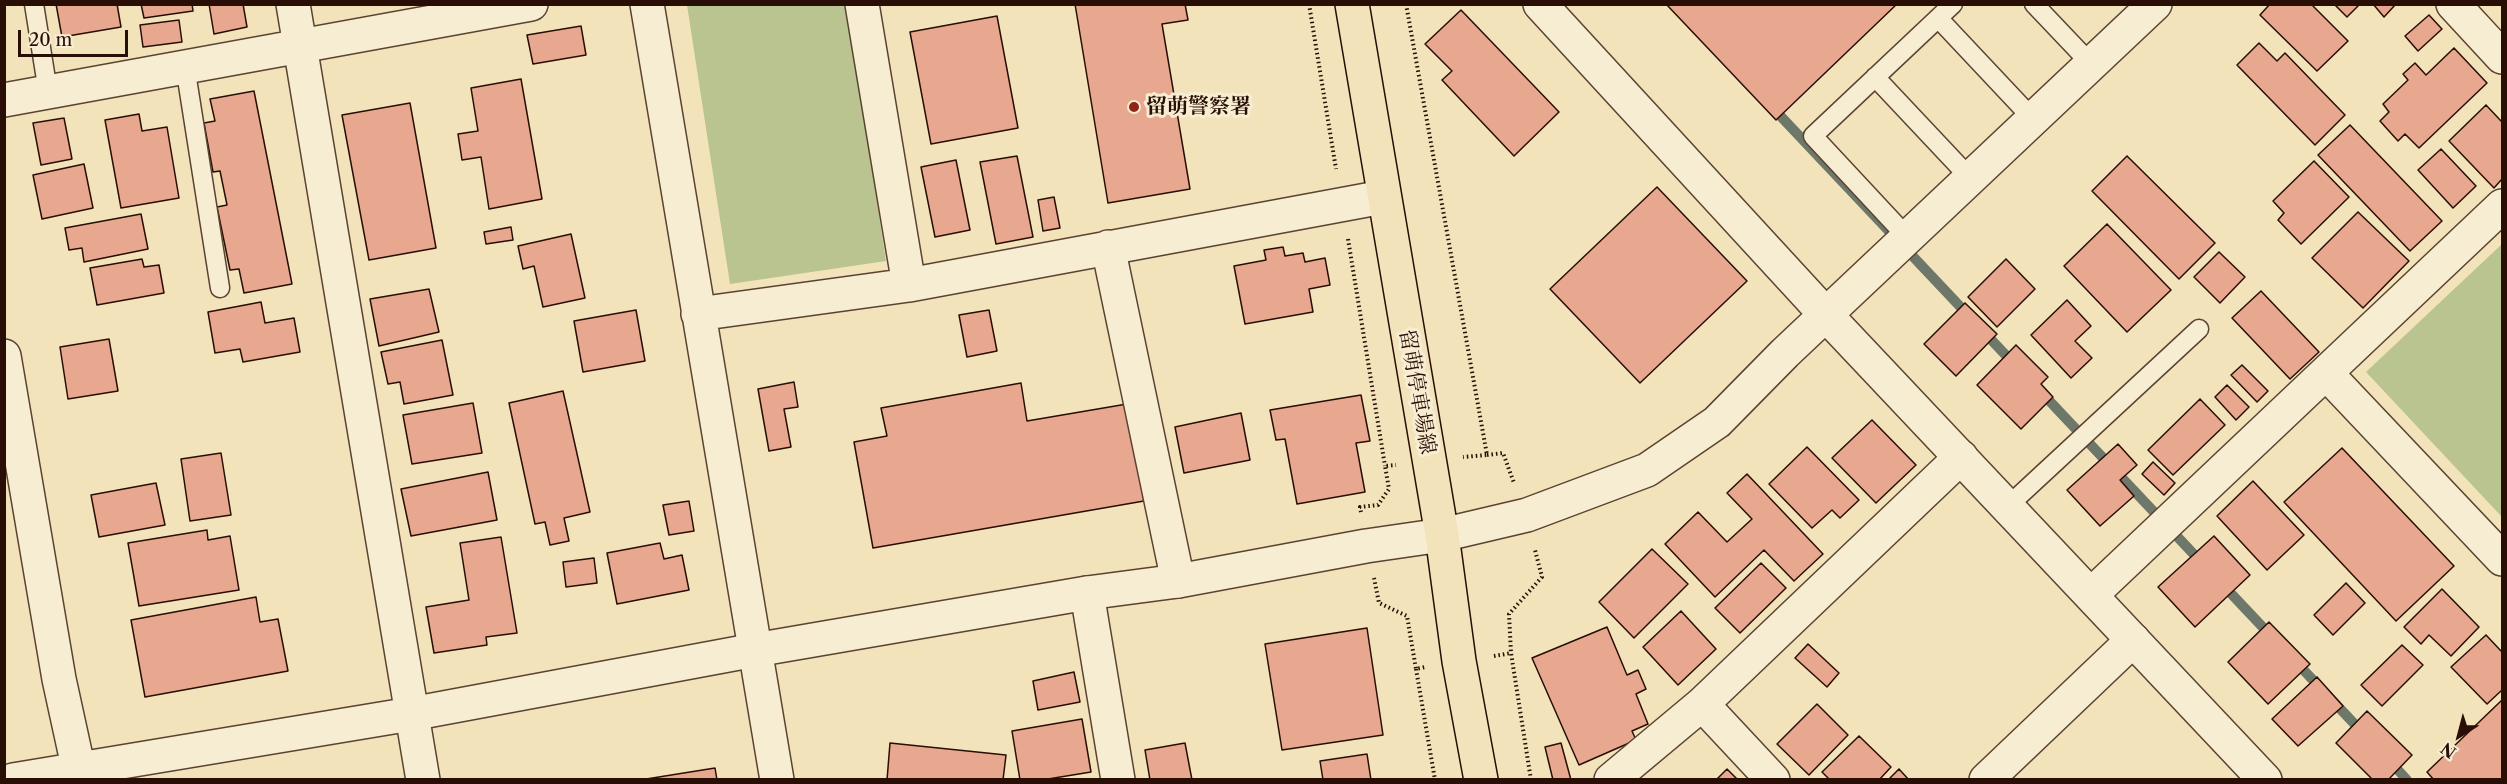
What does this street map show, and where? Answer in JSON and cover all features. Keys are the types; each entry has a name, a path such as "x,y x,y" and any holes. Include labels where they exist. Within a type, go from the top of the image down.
{"main road":[{"name":"留萌停車場線","path":"1352,4 1442,535 1458,661 1481,780"}],"street":[{"path":"293,4 423,780"},
{"path":"4,100 531,4"},
{"path":"647,4 777,780"},
{"path":"862,4 909,285"},
{"path":"1540,4 1827,316 2265,780"},
{"path":"2453,4 2502,57"},
{"path":"13,780 80,773 755,650 1442,535 1527,515 1647,470 1717,422 2150,6"},
{"path":"698,314 909,285 1383,197"},
{"path":"2091,594 2502,206"},
{"path":"1108,247 1178,581"},
{"path":"4,356 59,679 80,773"},
{"path":"2326,373 2502,559"},
{"path":"1611,780 1702,704 1961,458"},
{"path":"1087,593 1118,780"},
{"path":"1986,780 2133,640"},
{"path":"1702,704 1773,780"}],"lane":[{"path":"34,4 48,92"},
{"path":"1908,238 1813,136 1953,4"},
{"path":"2034,4 2091,64"},
{"path":"1938,18 2033,119"},
{"path":"185,66 220,288"},
{"path":"1875,77 1971,179"},
{"path":"2008,506 2199,329"}],"path":[{"path":"1406,4 1487,454"},
{"path":"1429,461 1503,453 1527,515 1542,577 1509,614 1511,653 1531,780"},
{"path":"1416,669 1435,780"}],"green space":[{"path":"687,5 847,5 886,261 730,284"},
{"path":"2502,244 2502,517 2366,372"}],"building":[{"path":"56,4 117,4 121,27 62,37"},
{"path":"141,4 192,4 193,11 144,18"},
{"path":"209,4 243,4 247,27 214,34"},
{"name":"留萌警察署","path":"1075,4 1185,4 1188,20 1162,24 1190,189 1108,203"},
{"path":"1666,4 1897,4 1776,120"},
{"path":"2270,4 2311,4 2348,41 2317,71 2260,15"},
{"path":"2334,4 2360,4 2347,17"},
{"path":"2373,4 2396,4 2384,17"},
{"path":"1461,10 1559,112 1514,156 1442,80 1452,71 1425,44"},
{"path":"2429,15 2442,29 2418,51 2405,36"},
{"path":"997,16 1018,128 931,144 910,32"},
{"path":"179,20 182,42 143,47 140,25"},
{"path":"581,26 586,55 533,64 527,35"},
{"path":"2259,43 2277,61 2285,53 2345,115 2315,145 2237,65"},
{"path":"2454,48 2487,83 2419,148 2405,134 2398,141 2380,121 2389,112 2383,104 2408,80 2403,74 2415,63 2426,75"},
{"path":"521,79 542,199 489,209 481,157 462,160 458,134 478,131 471,88"},
{"path":"254,91 292,284 244,293 239,269 230,270 217,207 227,205 220,171 213,172 204,123 215,121 210,99"},
{"path":"410,103 436,248 369,260 342,115"},
{"path":"2486,105 2502,122 2502,179 2494,188 2449,141"},
{"path":"139,114 142,131 167,127 179,198 121,208 105,120"},
{"path":"64,118 72,159 41,165 33,123"},
{"path":"2350,125 2442,221 2410,251 2318,155"},
{"path":"2441,149 2476,186 2453,208 2418,170"},
{"path":"1017,156 1033,237 996,244 980,162"},
{"path":"2127,156 2215,243 2179,279 2092,191"},
{"path":"956,160 970,230 935,237 921,167"},
{"path":"2314,161 2349,197 2301,244 2278,220 2284,213 2273,201"},
{"path":"84,164 93,208 42,219 33,175"},
{"path":"1657,187 1747,281 1640,383 1550,289"},
{"path":"1054,197 1060,228 1043,231 1038,200"},
{"path":"2358,212 2409,261 2363,308 2312,258"},
{"path":"141,214 148,249 84,262 82,248 69,250 65,228"},
{"path":"2107,224 2171,290 2127,332 2064,266"},
{"path":"511,227 513,240 486,244 484,232"},
{"path":"571,234 585,298 543,307 534,266 523,269 518,246"},
{"path":"1283,247 1285,256 1303,253 1305,262 1325,258 1330,285 1309,289 1313,312 1245,324 1234,266 1266,260 1264,250"},
{"path":"2219,252 2245,277 2220,303 2194,277"},
{"path":"142,259 144,267 159,265 164,293 97,305 90,268"},
{"path":"2006,259 2035,289 1997,327 1968,297"},
{"path":"429,289 439,332 379,346 370,299"},
{"path":"2261,291 2319,352 2290,379 2232,318"},
{"path":"2067,300 2091,326 2075,341 2092,358 2071,378 2031,335"},
{"path":"261,302 265,323 294,318 300,352 243,362 240,349 215,353 208,312"},
{"path":"1965,303 1997,334 1956,376 1924,344"},
{"path":"636,310 645,361 583,372 574,321"},
{"path":"989,310 997,351 967,357 959,315"},
{"path":"109,339 118,391 68,399 60,347"},
{"path":"442,340 453,395 404,404 400,382 388,384 381,352"},
{"path":"2016,345 2048,377 2041,384 2053,397 2021,429 1977,385"},
{"path":"2242,365 2268,391 2257,402 2231,375"},
{"path":"794,382 798,407 784,409 791,447 769,451 758,389"},
{"path":"1021,383 1027,421 1127,404 1144,501 873,548 854,442 887,436 881,408"},
{"path":"2227,385 2249,407 2236,420 2215,397"},
{"path":"563,391 590,512 564,518 569,541 550,545 545,522 535,524 509,403"},
{"path":"1361,395 1370,441 1356,443 1365,492 1297,504 1285,439 1276,440 1270,410"},
{"path":"2200,399 2225,425 2173,475 2148,450"},
{"path":"473,403 482,453 412,464 403,415"},
{"path":"1241,413 1250,460 1184,473 1175,427"},
{"path":"1872,420 1916,465 1876,503 1832,458"},
{"path":"2118,444 2137,465 2120,480 2134,496 2100,526 2067,490"},
{"path":"1807,447 1859,500 1840,518 1832,510 1812,528 1769,484"},
{"path":"2342,448 2454,566 2396,621 2284,502"},
{"path":"221,453 231,515 190,521 181,459"},
{"path":"2153,462 2175,483 2164,495 2142,474"},
{"path":"488,472 497,520 411,536 401,489"},
{"path":"1747,474 1823,554 1794,581 1764,550 1715,597 1665,544 1698,512 1727,542 1752,519 1727,493"},
{"path":"2253,481 2304,535 2267,570 2217,516"},
{"path":"156,483 165,525 99,537 91,495"},
{"path":"689,501 694,531 669,535 663,505"},
{"path":"207,530 208,540 230,536 239,590 139,606 128,543"},
{"path":"2214,536 2250,575 2195,627 2158,587"},
{"path":"501,537 517,633 486,637 487,645 434,653 426,607 469,600 460,543"},
{"path":"660,543 664,559 682,555 689,590 617,604 607,553"},
{"path":"1652,549 1688,584 1634,638 1599,602"},
{"path":"594,558 597,583 566,587 563,562"},
{"path":"1761,563 1786,588 1740,633 1715,608"},
{"path":"2346,583 2365,603 2333,635 2314,615"},
{"path":"2442,589 2479,627 2451,656 2429,635 2421,644 2404,627"},
{"path":"256,597 260,622 278,619 288,671 145,697 131,620"},
{"path":"1681,611 1716,649 1678,685 1643,647"},
{"path":"2269,622 2310,664 2268,704 2228,662"},
{"path":"1607,627 1627,675 1638,670 1646,689 1636,694 1648,724 1632,731 1636,740 1579,765 1532,658"},
{"path":"1367,628 1383,735 1282,750 1265,644"},
{"path":"2486,635 2502,652 2502,690 2487,704 2451,667"},
{"path":"1808,644 1839,673 1827,687 1795,658"},
{"path":"2402,645 2423,665 2382,706 2361,685"},
{"path":"1074,672 1080,702 1038,710 1033,681"},
{"path":"2317,677 2343,706 2298,746 2272,719"},
{"path":"2502,700 2502,780 2434,780 2427,772"},
{"path":"1817,704 1848,735 1809,775 1777,744"},
{"path":"2367,711 2412,755 2388,780 2373,780 2336,743"},
{"path":"1082,719 1091,772 1042,780 1020,780 1012,731"},
{"path":"1859,736 1891,767 1879,780 1830,780 1822,772"},
{"path":"890,743 1006,755 1003,780 887,780"},
{"path":"1185,743 1192,780 1150,780 1145,750"},
{"path":"1561,743 1571,780 1553,780 1545,747"},
{"path":"1367,754 1371,780 1323,780 1320,761"},
{"path":"715,768 717,780 640,780"},
{"path":"1727,769 1738,780 1716,780"},
{"path":"1899,769 1909,780 1888,780"}],"waterway":[{"path":"1771,106 1970,317"},
{"path":"1983,331 2015,365"},
{"path":"2041,392 2203,564"},
{"path":"2222,584 2273,638"},
{"path":"2294,660 2364,734"},
{"path":"2389,760 2407,780"}],"place":[{"name":"留萌警察署","path":"1134,107"}]}
